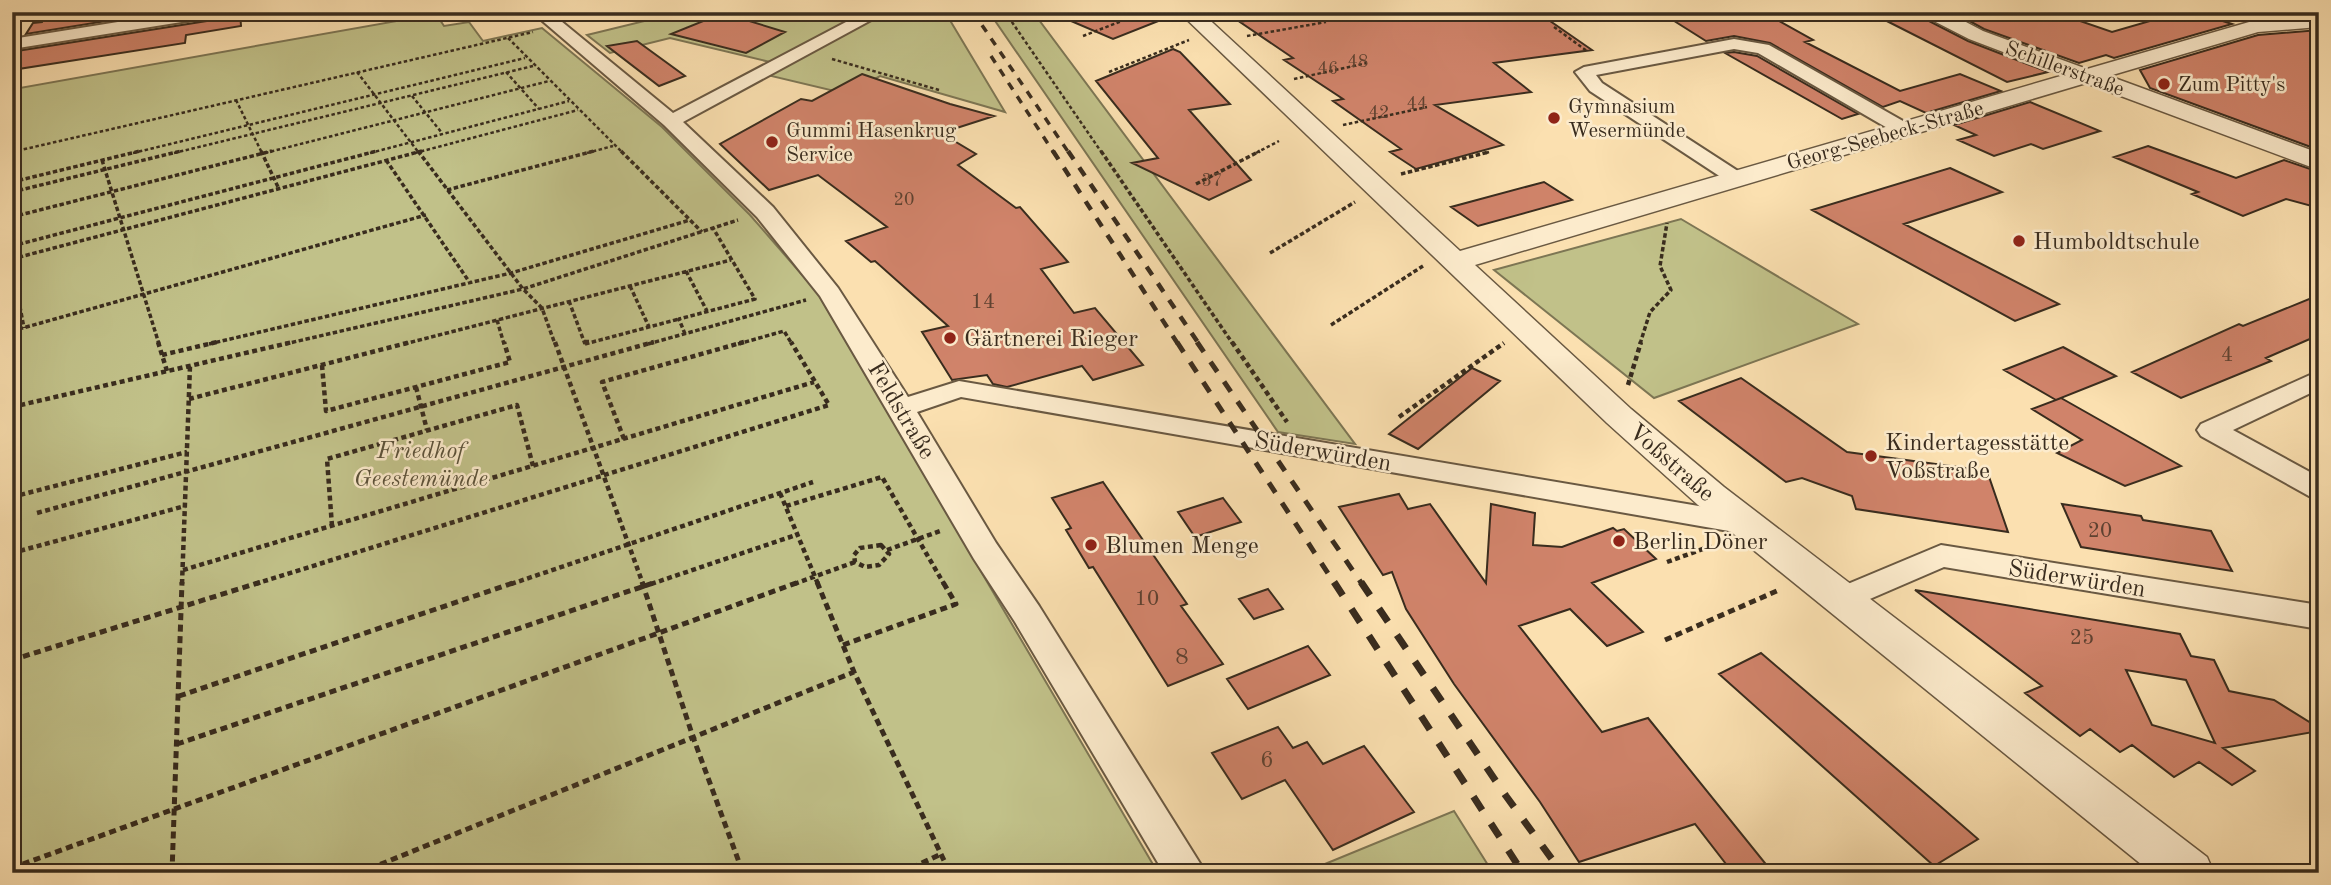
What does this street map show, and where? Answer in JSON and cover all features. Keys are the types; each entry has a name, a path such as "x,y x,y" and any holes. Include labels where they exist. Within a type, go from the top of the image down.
{"street":[{"path":"92,32 101,12"},
{"path":"12,44 213,12"},
{"path":"671,121 878,12"},
{"name":"Voßstraße","path":"1189,12 1619,416 1827,588 2189,873"},
{"name":"Schillerstraße","path":"1931,12 1976,35 2319,162"},
{"name":"Feldstraße","path":"548,19 671,121 765,212 830,293 1186,873"},
{"name":"Georg-Seebeck-Straße","path":"1450,258 1671,199 1903,128 2256,26 2319,20"},
{"path":"1737,179 1596,87 1584,72 1608,65 1734,44 1751,45 1763,49 1903,128"},
{"path":"2319,379 2211,430 2319,489"},
{"name":"Süderwürden","path":"901,408 959,389 1746,523"},
{"name":"Süderwürden","path":"1827,588 1941,556 2319,617"}],"path":[{"path":"1005,12 1306,449"},
{"path":"1083,36 1145,12"},
{"path":"12,152 508,38 548,19"},
{"path":"1109,72 1214,36 1326,22"},
{"path":"1554,27 1608,65"},
{"path":"508,38 525,58 702,232"},
{"path":"804,51 939,90"},
{"path":"12,182 525,58"},
{"path":"1266,85 1367,63"},
{"path":"12,192 533,66"},
{"path":"357,72 523,289 542,308 602,477 630,545 693,737 743,873"},
{"path":"506,72 539,109"},
{"path":"12,217 549,81"},
{"path":"411,95 442,134"},
{"path":"236,100 279,189"},
{"path":"12,246 569,101"},
{"path":"1315,131 1427,107"},
{"path":"12,259 578,110"},
{"path":"1196,184 1279,141"},
{"path":"447,190 614,145"},
{"path":"1270,253 1373,185 1489,152"},
{"path":"102,160 167,371"},
{"path":"386,160 470,283"},
{"path":"1619,416 1650,312 1671,290 1660,266 1671,199"},
{"path":"12,407 523,289 765,212"},
{"path":"12,331 426,215"},
{"path":"162,355 511,273 690,220"},
{"path":"569,302 585,344 755,299 713,228"},
{"path":"1331,325 1450,258"},
{"path":"189,399 731,260"},
{"path":"12,265 24,328"},
{"path":"686,271 707,312"},
{"path":"630,286 649,327"},
{"path":"37,513 830,293"},
{"path":"679,319 685,334"},
{"path":"321,365 326,411 510,362 497,320"},
{"path":"1399,417 1525,328"},
{"path":"12,660 829,405 783,331 602,382 624,439"},
{"path":"172,873 190,366"},
{"path":"183,569 814,382"},
{"path":"416,387 427,430"},
{"path":"332,526 327,458 517,405 533,466"},
{"path":"12,497 187,452"},
{"path":"786,506 882,477 956,604 843,645"},
{"path":"179,696 813,482"},
{"path":"780,493 854,673 950,873"},
{"path":"12,553 185,506"},
{"path":"887,550 968,521"},
{"path":"177,744 799,534"},
{"path":"855,562 857,551 865,546 881,545 887,550"},
{"path":"855,562 862,567 874,567 884,562 887,550"},
{"path":"12,867 855,562"},
{"path":"1665,640 1827,588"},
{"path":"359,873 854,673"},
{"path":"901,873 941,854"}],"green space":[{"path":"656,12 866,12 774,63 670,38 610,53 587,35 661,17"},
{"path":"886,12 945,12 1005,112 880,76 847,94 767,75"},
{"path":"989,12 1033,12 1355,444 1278,432"},
{"name":"Friedhof Geestemünde","path":"436,14 444,26 469,22 483,41 542,28 662,127 750,215 817,292 1158,873 12,873 14,89"},
{"path":"1681,219 1858,324 1654,398 1494,270"},
{"path":"1454,811 1493,873 1303,873"}],"building":[{"path":"57,12 162,12 26,34 33,23 42,22 44,17 55,16"},
{"path":"224,12 240,12 241,26 186,35 185,43 12,70 12,59 17,51 213,20"},
{"path":"1050,12 1176,12 1176,14 1113,39"},
{"path":"1289,12 1537,12 1592,50 1494,63 1531,92 1435,105 1503,145 1416,169 1390,152 1401,149 1333,101 1343,99 1284,60 1293,58 1240,22"},
{"path":"1660,12 1763,12 1813,40 1805,42 1900,91 1960,74 2001,91 1926,113 1900,101 1883,107 1770,43 1734,36 1706,41"},
{"path":"1869,12 1919,12 1923,18 1968,41 2048,72 2007,82"},
{"path":"1953,12 2054,12 2112,32 2181,12 2195,12 2232,24 2114,58 2106,55 2079,63 1984,29"},
{"path":"723,13 785,32 746,53 671,34"},
{"path":"2319,30 2319,150 2150,88 2140,70 2258,35"},
{"path":"637,41 685,76 659,86 607,46"},
{"path":"1173,49 1180,52 1230,104 1189,110 1251,180 1209,200 1132,163 1158,158 1096,81"},
{"path":"1725,53 1757,56 1858,114 1842,119"},
{"path":"862,74 994,116 941,133 976,154 958,165 1016,208 1020,207 1068,262 1041,269 1074,313 1095,308 1143,365 1093,380 1082,366 1007,387 993,384 987,375 952,380 922,332 948,326 875,261 871,262 846,241 887,227 818,175 769,190 720,144 801,99 812,101"},
{"path":"2030,102 2100,131 2043,149 2031,144 1994,156 1958,140 1976,135 1954,125"},
{"path":"2148,146 2236,178 2284,160 2319,172 2319,208 2286,199 2243,216 2192,194 2198,192 2114,157"},
{"path":"1950,168 2002,192 1904,224 2059,304 2015,321 1812,210"},
{"path":"1544,182 1572,200 1478,226 1451,207"},
{"path":"2319,295 2319,335 2266,358 2271,361 2181,398 2132,372 2239,324 2243,326"},
{"path":"2063,347 2116,376 2056,400 2004,370"},
{"path":"1472,368 1500,381 1418,449 1389,434"},
{"path":"1741,378 1847,452 1987,471 2008,532 1856,509 1852,496 1802,478 1786,482 1679,401"},
{"path":"2061,398 2181,466 2125,486 2057,453 2082,440 2032,409"},
{"path":"1103,482 1187,604 1181,606 1223,664 1168,686 1093,567 1089,568 1066,530 1071,528 1052,498"},
{"path":"1399,494 1408,509 1430,504 1486,583 1491,504 1535,513 1533,545 1562,547 1613,528 1617,531 1624,529 1656,559 1592,583 1643,632 1607,646 1570,609 1519,626 1602,732 1648,718 1773,873 1733,873 1695,824 1579,862 1540,802 1454,684 1406,609 1392,572 1383,575 1339,507"},
{"path":"1223,498 1241,522 1195,537 1178,512"},
{"path":"2062,504 2141,516 2143,520 2211,531 2232,571 2081,547"},
{"path":"1268,589 1283,609 1254,619 1239,599"},
{"path":"1915,590 2180,634 2191,656 2214,660 2229,691 2274,700 2319,728 2319,731 2223,748 2255,771 2232,785 2199,762 2174,777 2132,745 2120,752 2090,729 2080,736 2025,693 2042,686","holes":["2126,670 2186,680 2215,743 2152,725"]},
{"path":"1308,646 1330,675 1248,709 1227,679"},
{"path":"1761,653 1978,839 1934,866 1719,674"},
{"path":"1278,727 1293,748 1307,742 1323,764 1364,746 1414,812 1333,850 1285,780 1242,799 1212,753"}],"railway":[{"path":"973,12 1069,153"},
{"path":"991,56 1054,153"},
{"path":"1053,151 1178,344"},
{"path":"1068,151 1199,344"},
{"path":"1177,342 1335,584"},
{"path":"1197,342 1362,584"},
{"path":"1334,582 1523,873"},
{"path":"1361,582 1506,796 1562,873"}],"place":[{"name":"Zum Pitty's","path":"2164,84"},
{"name":"Gymnasium Wesermünde","path":"1554,118"},
{"name":"Gummi Hasenkrug Service","path":"772,142"},
{"name":"Humboldtschule","path":"2019,241"},
{"name":"Gärtnerei Rieger","path":"950,338"},
{"name":"Kindertagesstätte Voßstraße","path":"1871,456"},
{"name":"Berlin Döner","path":"1619,541"},
{"name":"Blumen Menge","path":"1091,545"}]}
